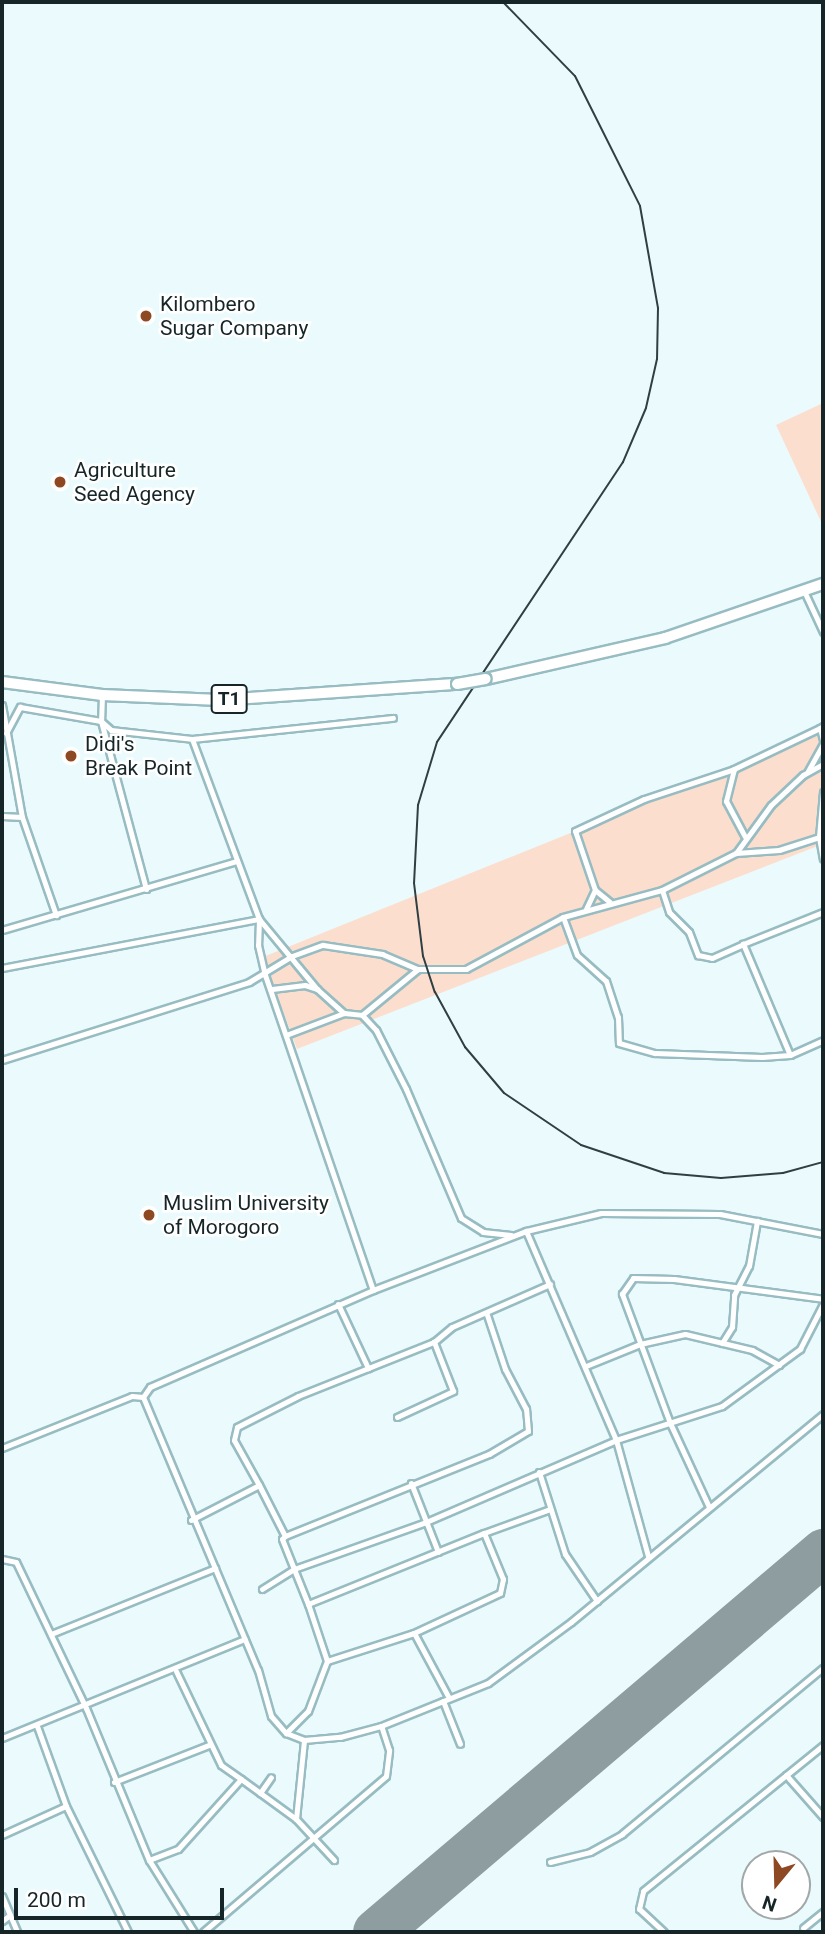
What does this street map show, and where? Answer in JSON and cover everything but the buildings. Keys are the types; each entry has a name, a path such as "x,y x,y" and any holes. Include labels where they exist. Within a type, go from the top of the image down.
{"highway":[{"name":"T1","path":"2,682 102,695 220,700 457,684 665,638 823,584"}],"street":[{"path":"804,591 823,632"},
{"path":"102,695 101,721 146,889"},
{"path":"2,705 22,817 55,915"},
{"path":"6,733 20,706 101,721 127,734 192,739 393,718"},
{"path":"610,902 595,890 575,831 644,799 733,769 821,727 823,742 805,775 745,836 736,853"},
{"path":"192,739 259,919 317,989 344,1013"},
{"path":"805,775 823,765"},
{"path":"733,769 726,802 745,836"},
{"path":"823,792 819,837 823,859"},
{"path":"2,816 22,817"},
{"path":"2,1060 265,975 292,956 323,945 350,946 418,969 466,970 563,918 610,902 662,890 736,853 779,850 819,837"},
{"path":"2,930 237,861"},
{"path":"585,910 595,890"},
{"path":"662,890 669,912 689,932 698,954 712,958 823,912"},
{"path":"563,918 577,955 606,981 618,1017 619,1043 655,1053 790,1055 823,1040"},
{"path":"2,968 259,919"},
{"path":"259,919 258,945 265,975 373,1290"},
{"path":"743,944 790,1055"},
{"path":"362,1015 418,969"},
{"path":"272,989 305,985 317,989"},
{"path":"286,1035 344,1013 362,1015 376,1030 406,1089 461,1218 483,1232 514,1236"},
{"path":"143,1397 150,1387 338,1304 526,1231 601,1213 720,1214 823,1234"},
{"path":"722,1343 732,1327 733,1303 743,1286 757,1221"},
{"path":"526,1231 616,1440 648,1556"},
{"path":"709,1507 670,1423 622,1294 633,1278 743,1286 823,1299"},
{"path":"285,1536 233,1429 298,1396 434,1342 452,1327 487,1315 550,1284"},
{"path":"722,1284 733,1303"},
{"path":"338,1304 368,1368"},
{"path":"262,1589 294,1569 426,1522 616,1440 722,1406 800,1349 823,1304"},
{"path":"286,1733 308,1710 327,1661 282,1539 411,1483 501,1449 528,1431 526,1409 505,1369 487,1315"},
{"path":"586,1366 640,1344 685,1334 751,1350 779,1365"},
{"path":"397,1417 453,1391 434,1342"},
{"path":"2,1448 132,1396 143,1397"},
{"path":"143,1397 191,1520 245,1639 264,1699 286,1733 304,1740 340,1737 381,1726 488,1682 597,1601 648,1556 823,1414"},
{"path":"539,1472 565,1554 597,1601"},
{"path":"411,1483 438,1552"},
{"path":"191,1520 259,1485"},
{"path":"308,1604 550,1509"},
{"path":"327,1661 414,1633 502,1592 503,1578 484,1533"},
{"path":"2,1559 16,1562 86,1708 114,1782 149,1860 194,1932"},
{"path":"51,1634 215,1568"},
{"path":"414,1633 446,1700 460,1744"},
{"path":"2,1738 86,1708 245,1639"},
{"path":"550,1862 590,1852 612,1841 823,1668"},
{"path":"176,1671 209,1745 221,1765 296,1819 334,1860"},
{"path":"37,1726 66,1807 128,1932"},
{"path":"203,1932 386,1776 389,1750 381,1726"},
{"path":"296,1819 304,1740"},
{"path":"114,1782 209,1745"},
{"path":"664,1932 639,1909 643,1891 823,1745"},
{"path":"786,1775 823,1817"},
{"path":"260,1793 271,1777"},
{"path":"149,1860 178,1849 241,1779"},
{"path":"2,1835 66,1807"},
{"path":"2,1896 18,1932"},
{"path":"803,1928 821,1911"},
{"path":"2,1922 10,1915"}],"shaded area":[{"path":"823,403 823,526 776,425"},
{"path":"823,731 823,844 297,1049 263,957"}],"runway":[{"path":"376,1932 823,1552"}],"railway":[{"path":"503,2 575,76 640,206 658,308 657,359 646,408 623,462 437,742 418,805 414,883 423,956 435,992 465,1047 504,1093 581,1145 664,1173 721,1178 783,1173 823,1162"}],"place":[{"name":"Kilombero Sugar Company","path":"146,316"},
{"name":"Agriculture Seed Agency","path":"60,482"},
{"name":"Didi's Break Point","path":"71,756"},
{"name":"Muslim University of Morogoro","path":"149,1215"}]}
